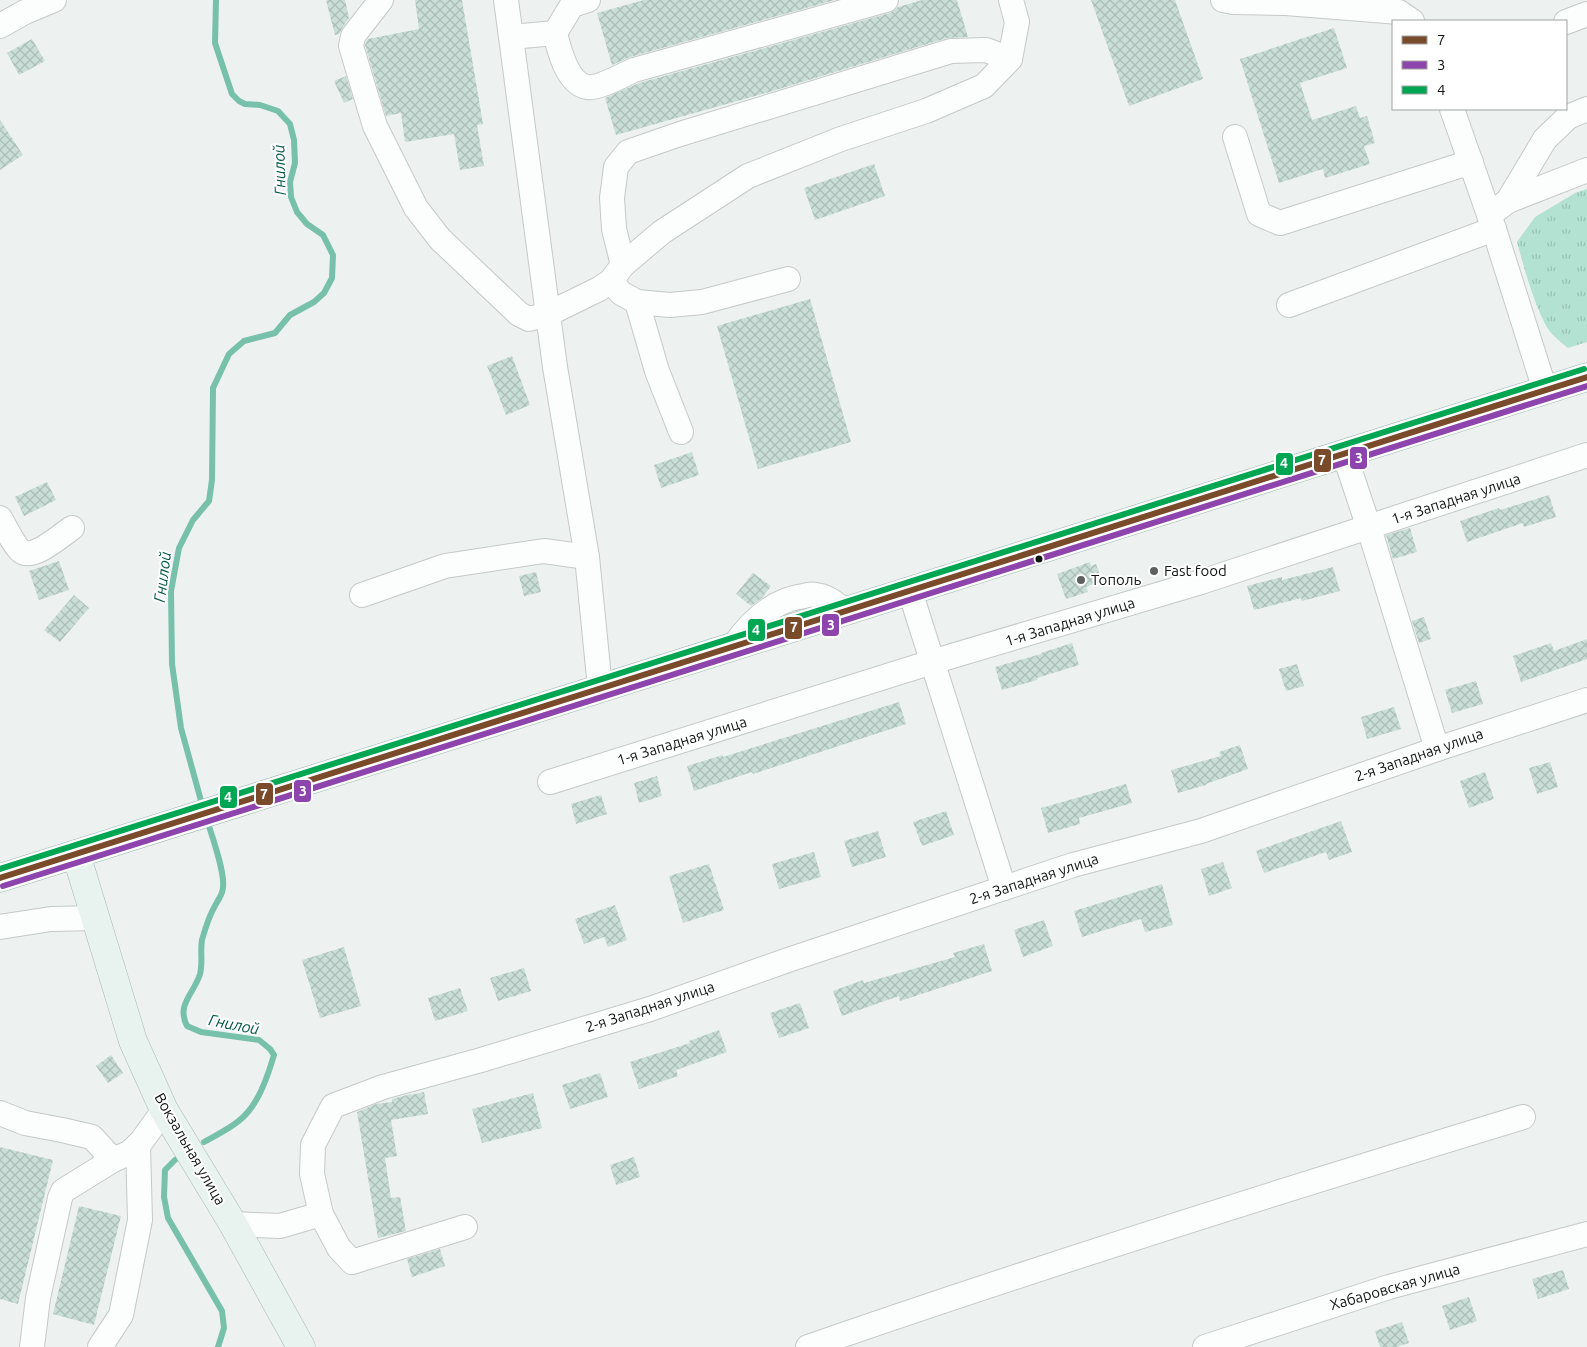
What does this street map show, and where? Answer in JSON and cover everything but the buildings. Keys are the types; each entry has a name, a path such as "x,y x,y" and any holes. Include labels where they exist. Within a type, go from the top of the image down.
{"main road":[{"path":"0,878 1587,377"},
{"name":"Вокзальная улица","path":"76,854 133,1041 164,1110 233,1224 301,1347"}],"street":[{"path":"0,26 25,12 54,0"},
{"path":"381,0 352,36 351,46 375,126 416,208 440,239 519,314 529,319 548,314 599,289 662,232 748,176 841,139 926,111 984,86 1010,59 1017,22 1011,0"},
{"path":"506,0 555,367 587,557 600,688"},
{"path":"588,0 572,5 554,33 571,78 587,87 605,84 634,70 886,0"},
{"path":"1223,0 1399,12 1411,20"},
{"path":"1413,0 1420,20"},
{"path":"1567,22 1587,14"},
{"path":"511,37 554,33"},
{"path":"788,279 702,302 670,305 637,302 621,293 617,273 612,198 616,167 628,152 680,134 951,51 986,50 1010,59"},
{"path":"1289,305 1492,222 1508,201 1545,139 1568,117 1587,108"},
{"path":"1452,110 1492,222 1545,390"},
{"path":"1236,137 1259,214 1280,223 1471,162"},
{"path":"1508,201 1587,170"},
{"path":"637,302 657,371 680,432"},
{"path":"1344,453 1437,748"},
{"name":"1-я Западная улица","path":"550,782 932,662 1202,582 1587,456"},
{"path":"0,518 20,551 27,554 37,552 72,528"},
{"path":"362,595 445,566 544,551 587,557"},
{"path":"910,591 1004,888"},
{"name":"2-я Западная улица","path":"465,1227 352,1262 338,1248 320,1214 312,1174 313,1144 333,1106 383,1087 482,1060 650,1009 788,960 1073,865 1201,831 1437,748 1587,700"},
{"path":"0,927 51,919 96,918"},
{"path":"32,1347 38,1298 60,1198 70,1186 113,1160 129,1153 138,1145 164,1110"},
{"path":"0,1113 26,1123 92,1137 113,1160"},
{"path":"808,1347 931,1305 1312,1182 1523,1117"},
{"path":"100,1347 121,1315 140,1220 138,1145"},
{"path":"233,1224 280,1226 320,1214"},
{"name":"Хабаровская улица","path":"1205,1347 1389,1287 1587,1234"}],"green space":[{"path":"1587,189 1587,342 1568,348 1547,328 1532,291 1517,242 1535,217 1575,193"}],"waterway":[{"name":"Гнилой","path":"203,808 181,728 172,664 171,591 179,548 193,520 209,501 212,480 213,388 229,354 244,341 275,333 290,315 314,302 324,293 332,278 333,255 323,235 307,224 297,212 291,197 290,182 295,163 294,140 290,124 278,111 260,105 245,104 232,94 215,43 216,0"},
{"name":"Гнилой","path":"204,1142 229,1128 246,1114 262,1090 274,1055 259,1040 201,1032 187,1026 184,1018 187,999 200,974 203,936 223,889 220,863 207,820"},
{"name":"Гнилой","path":"175,1160 165,1170 164,1197 168,1218 222,1311 224,1328 218,1347"}],"transit line":[{"name":"4","path":"0,869 1584,369"},
{"name":"7","path":"0,878 1587,377"},
{"name":"3","path":"3,886 1587,386"}],"place":[{"name":"Fast food","path":"1154,571"},
{"name":"Тополь","path":"1081,580"}]}
